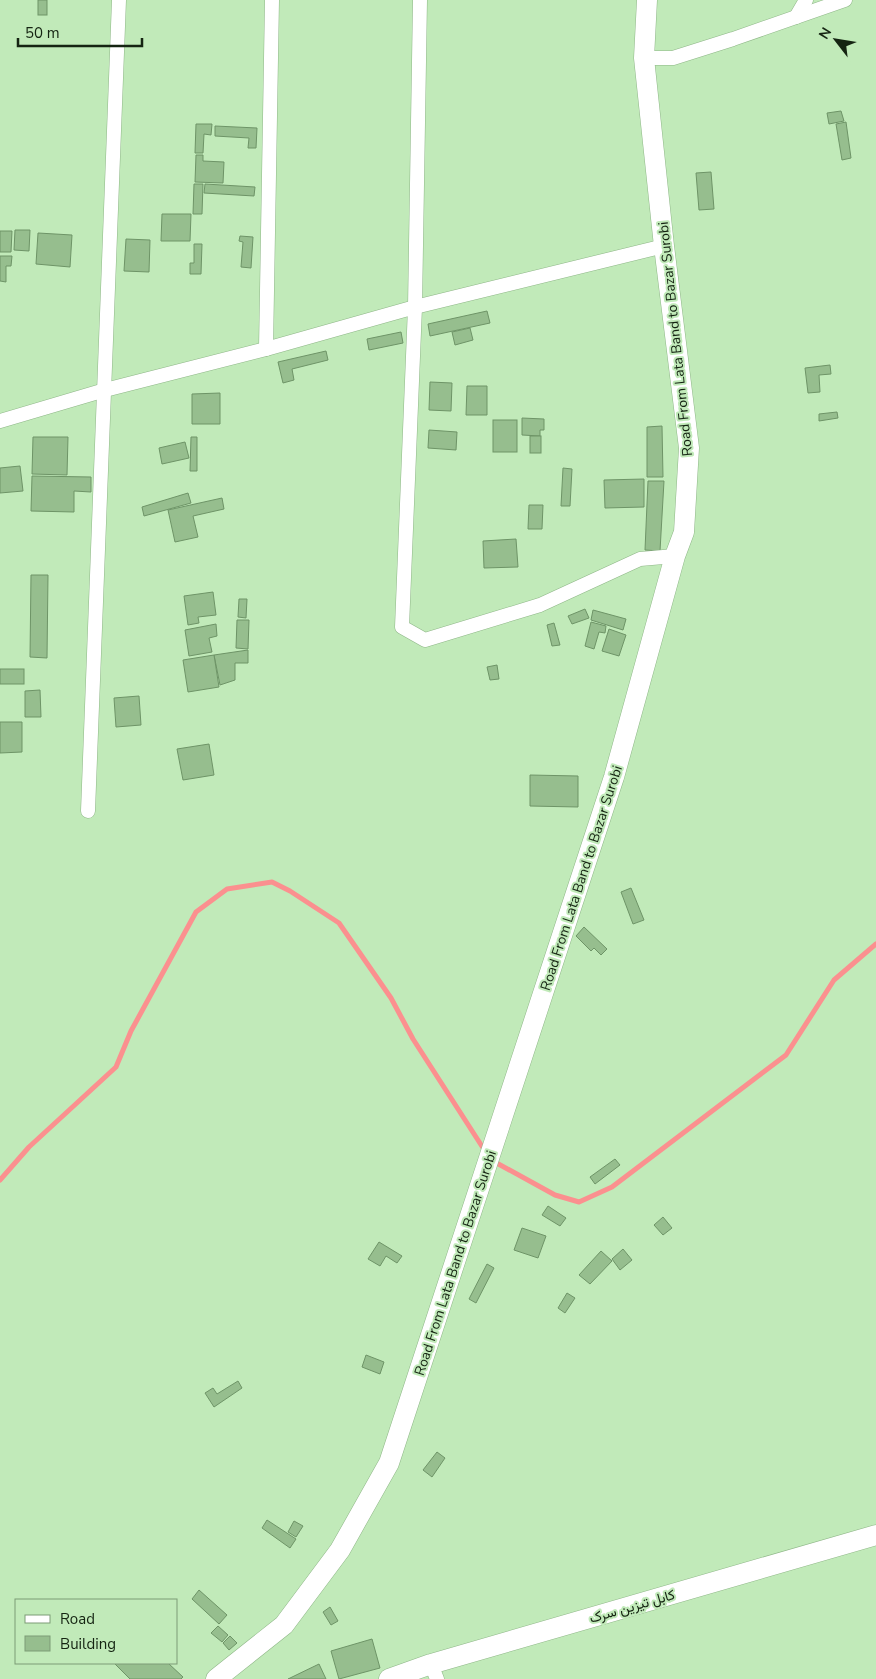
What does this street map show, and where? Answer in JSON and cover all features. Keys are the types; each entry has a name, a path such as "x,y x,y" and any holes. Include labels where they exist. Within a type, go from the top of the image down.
{"main road":[{"name":"Road From Lata Band to Bazar Surobi","path":"216,1679 284,1625 340,1550 389,1463 614,777 675,556 684,532 690,448 664,246 644,58 647,0"},
{"name":"کابل تیزین سرک","path":"389,1679 434,1672 876,1535"}],"street":[{"path":"88,811 119,0"},
{"path":"266,349 272,0"},
{"path":"420,0 416,307 402,627 425,640 540,605 640,559 675,556"},
{"path":"796,18 806,0"},
{"path":"644,58 673,58 733,40 845,0"},
{"path":"0,421 105,390 266,349 416,307 664,246"}],"building":[{"path":"38,0 47,0 47,15 38,15"},
{"path":"841,111 844,121 829,124 827,113"},
{"path":"846,122 851,158 842,160 836,124"},
{"path":"196,124 212,124 211,135 204,134 203,153 195,153"},
{"path":"215,126 257,128 256,148 248,148 249,138 215,136"},
{"path":"196,155 203,155 203,161 224,162 223,183 195,182"},
{"path":"711,172 714,209 699,210 696,173"},
{"path":"194,184 203,184 202,214 193,214"},
{"path":"205,184 255,187 254,196 204,193"},
{"path":"162,214 191,214 190,241 161,241"},
{"path":"15,230 30,230 29,251 14,250"},
{"path":"0,231 12,231 11,252 0,252"},
{"path":"38,233 72,235 70,267 36,264"},
{"path":"240,236 253,237 251,268 241,267 243,242 239,241"},
{"path":"126,239 150,240 149,272 124,271"},
{"path":"194,244 202,244 201,274 190,274 190,263 194,263"},
{"path":"0,256 12,256 11,266 6,266 6,282 0,281"},
{"path":"487,311 490,323 430,336 428,324"},
{"path":"470,328 473,340 455,345 452,332"},
{"path":"401,332 403,343 369,350 367,339"},
{"path":"326,351 328,360 292,369 294,380 283,383 278,362"},
{"path":"830,365 831,374 819,375 820,392 808,393 805,368"},
{"path":"430,382 452,383 451,411 429,410"},
{"path":"467,386 487,386 487,415 466,415"},
{"path":"220,393 220,424 192,424 192,394"},
{"path":"837,412 838,418 819,421 819,414"},
{"path":"522,418 544,419 544,430 540,430 540,436 522,435"},
{"path":"493,420 517,420 517,452 493,452"},
{"path":"662,426 663,477 647,477 647,427"},
{"path":"429,430 457,432 456,450 428,448"},
{"path":"530,436 541,436 541,453 530,453"},
{"path":"33,437 68,437 67,475 32,474"},
{"path":"191,437 197,437 197,471 190,471"},
{"path":"185,442 189,458 162,464 159,448"},
{"path":"20,466 23,491 0,493 0,468"},
{"path":"563,468 572,469 570,506 561,506"},
{"path":"32,476 91,477 91,492 74,491 74,512 31,511"},
{"path":"644,479 644,507 605,508 604,480"},
{"path":"648,481 664,481 660,551 645,550"},
{"path":"188,493 191,503 144,516 142,507"},
{"path":"222,498 224,509 193,516 198,537 175,542 168,510"},
{"path":"529,505 543,505 542,529 528,529"},
{"path":"516,539 518,567 484,568 483,541"},
{"path":"31,575 48,575 47,658 30,657"},
{"path":"213,592 216,615 198,617 199,623 188,625 184,596"},
{"path":"239,599 247,599 246,618 238,617"},
{"path":"585,609 589,618 572,624 568,616"},
{"path":"593,610 626,619 623,630 591,620"},
{"path":"237,620 249,620 248,649 236,648"},
{"path":"591,622 606,626 605,633 599,632 594,649 585,646"},
{"path":"554,623 560,645 552,646 547,625"},
{"path":"216,624 217,636 209,638 212,652 189,656 185,630"},
{"path":"609,629 626,635 619,656 602,651"},
{"path":"248,650 248,663 235,663 235,680 220,685 214,655"},
{"path":"214,655 219,687 188,692 183,660"},
{"path":"497,665 499,679 490,680 487,667"},
{"path":"0,669 24,669 24,684 0,684"},
{"path":"40,690 41,717 25,717 25,691"},
{"path":"139,696 141,725 116,727 114,698"},
{"path":"0,722 22,722 22,752 0,753"},
{"path":"209,744 214,775 183,780 177,749"},
{"path":"530,775 578,776 578,807 530,806"},
{"path":"631,888 644,920 633,924 621,892"},
{"path":"584,927 607,949 601,955 594,948 591,951 576,936"},
{"path":"615,1159 620,1165 595,1184 590,1177"},
{"path":"548,1206 566,1218 560,1226 542,1215"},
{"path":"663,1217 672,1228 663,1235 654,1225"},
{"path":"522,1228 546,1236 538,1258 514,1250"},
{"path":"379,1242 402,1256 397,1263 386,1256 380,1266 368,1259"},
{"path":"623,1249 632,1260 620,1270 612,1259"},
{"path":"601,1251 612,1261 590,1284 579,1275"},
{"path":"487,1264 494,1268 476,1303 469,1299"},
{"path":"567,1293 575,1298 565,1313 558,1308"},
{"path":"366,1355 384,1362 380,1374 362,1367"},
{"path":"238,1381 242,1388 214,1407 205,1393 213,1388 217,1394"},
{"path":"437,1452 445,1458 432,1477 423,1470"},
{"path":"267,1520 296,1539 290,1548 262,1528"},
{"path":"294,1521 303,1526 296,1537 288,1532"},
{"path":"199,1590 227,1615 219,1624 192,1599"},
{"path":"330,1607 338,1621 331,1625 323,1612"},
{"path":"218,1626 228,1635 222,1642 211,1633"},
{"path":"230,1636 237,1643 229,1650 223,1643"},
{"path":"372,1639 380,1668 339,1679 331,1651"},
{"path":"115,1664 169,1664 183,1677 181,1679 130,1679"},
{"path":"319,1664 326,1679 288,1679"}],"waterway":[{"path":"0,1180 29,1147 116,1067 131,1031 196,912 227,889 272,882 290,891 339,923 391,998 413,1039 485,1151"},
{"path":"493,1161 555,1195 579,1202 612,1187 786,1055 834,980 876,944"}]}
